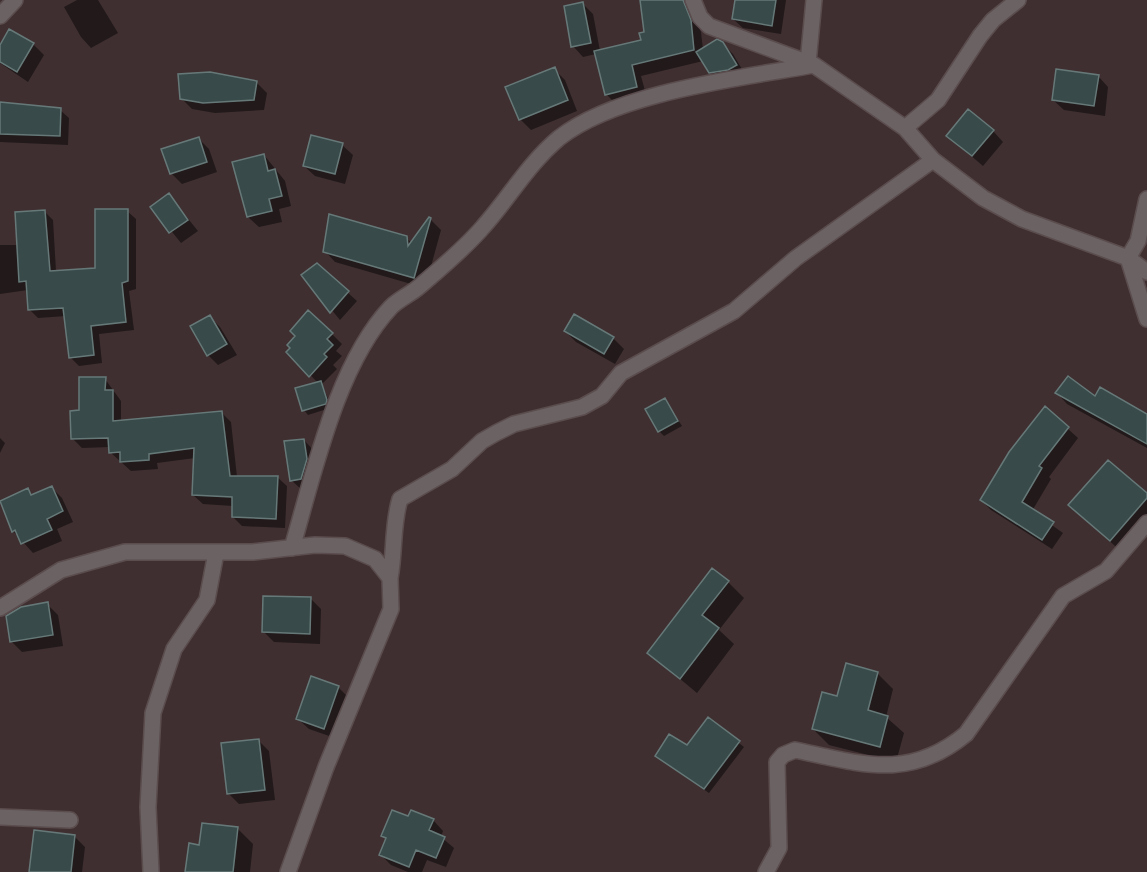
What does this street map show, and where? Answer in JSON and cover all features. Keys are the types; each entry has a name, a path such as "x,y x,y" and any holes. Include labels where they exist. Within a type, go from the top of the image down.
{"street":[{"path":"0,16 15,0"},
{"path":"693,0 700,17 709,26 811,64 905,128 933,160 983,198 1022,219 1128,258 1147,272"},
{"path":"811,64 814,0"},
{"path":"905,128 938,100 980,36 993,20 1018,0"},
{"path":"292,548 340,387 363,347 391,307 420,287 483,228 515,184 543,153 580,124 617,106 811,64"},
{"path":"288,872 326,767 387,625 391,609 390,578 395,549 395,517 400,499 452,469 482,441 496,433 514,424 582,407 602,396 621,373 734,310 796,258 933,160"},
{"path":"1147,199 1138,241 1128,258 1147,319"},
{"path":"766,872 778,848 777,762 783,755 795,750 877,765 904,765 945,751 966,734 1063,596 1106,571 1147,523"},
{"path":"0,608 61,570 125,552 253,552 315,545 345,546 375,559 390,578"},
{"path":"151,872 148,807 153,713 174,649 207,600 216,553"},
{"path":"0,817 70,820"}],"building":[{"path":"640,0 683,0 691,20 694,50 632,65 637,87 605,95 594,51 641,40 639,33 644,32"},
{"path":"735,0 776,0 772,26 732,19"},
{"path":"583,2 591,43 571,47 564,6"},
{"path":"9,29 34,43 17,72 0,62 0,45"},
{"path":"717,39 723,42 737,65 728,70 709,73 696,52"},
{"path":"555,67 568,100 519,120 505,87"},
{"path":"1056,69 1099,75 1094,106 1052,100"},
{"path":"210,72 257,81 254,100 203,103 180,99 178,74"},
{"path":"0,102 61,108 60,136 0,134"},
{"path":"968,109 994,130 972,156 946,136"},
{"path":"311,135 343,143 335,174 303,166"},
{"path":"199,137 207,162 170,174 161,149"},
{"path":"264,154 268,171 275,169 282,196 269,199 272,211 247,217 232,162"},
{"path":"169,193 188,220 169,233 150,207"},
{"path":"95,209 128,209 128,281 122,283 126,322 91,326 94,355 69,358 63,308 28,310 26,281 19,282 15,212 45,210 50,271 95,268"},
{"path":"329,214 407,236 408,246 429,217 431,218 414,278 323,252"},
{"path":"317,263 349,291 330,313 301,275"},
{"path":"308,310 333,333 327,339 333,345 324,354 327,357 309,377 286,352 290,348 287,345 295,336 290,331"},
{"path":"574,314 614,337 604,354 564,331"},
{"path":"210,315 227,344 207,356 190,326"},
{"path":"1068,376 1095,396 1100,387 1147,414 1147,444 1055,393"},
{"path":"79,377 106,377 105,390 113,390 113,421 222,411 230,476 278,476 276,519 232,517 232,497 192,495 194,448 149,454 149,460 120,462 120,452 109,453 108,438 71,439 70,411 79,410"},
{"path":"321,381 327,400 326,404 302,411 295,388"},
{"path":"665,398 678,421 658,432 645,409"},
{"path":"1045,406 1069,427 1039,466 1042,468 1022,502 1054,522 1042,540 980,500 1009,452"},
{"path":"304,439 307,459 301,479 290,481 284,441"},
{"path":"1108,460 1147,493 1147,498 1110,541 1068,505"},
{"path":"52,486 63,511 47,519 52,530 21,544 15,530 12,532 0,501 28,488 31,495"},
{"path":"712,568 729,581 702,615 719,628 680,679 647,653"},
{"path":"263,596 311,597 310,634 262,632"},
{"path":"48,602 53,635 10,642 6,616 21,607"},
{"path":"846,663 878,672 868,710 888,716 880,747 812,729 822,692 837,696"},
{"path":"311,676 339,686 324,729 296,719"},
{"path":"708,717 740,741 704,789 655,756 669,734 687,745"},
{"path":"259,739 265,790 227,794 221,743"},
{"path":"392,810 408,816 411,810 434,819 429,830 445,837 436,858 416,850 409,867 379,855 386,838 381,836"},
{"path":"202,823 238,827 233,872 185,872 189,843 199,845"},
{"path":"34,830 75,835 71,872 29,872"}]}
